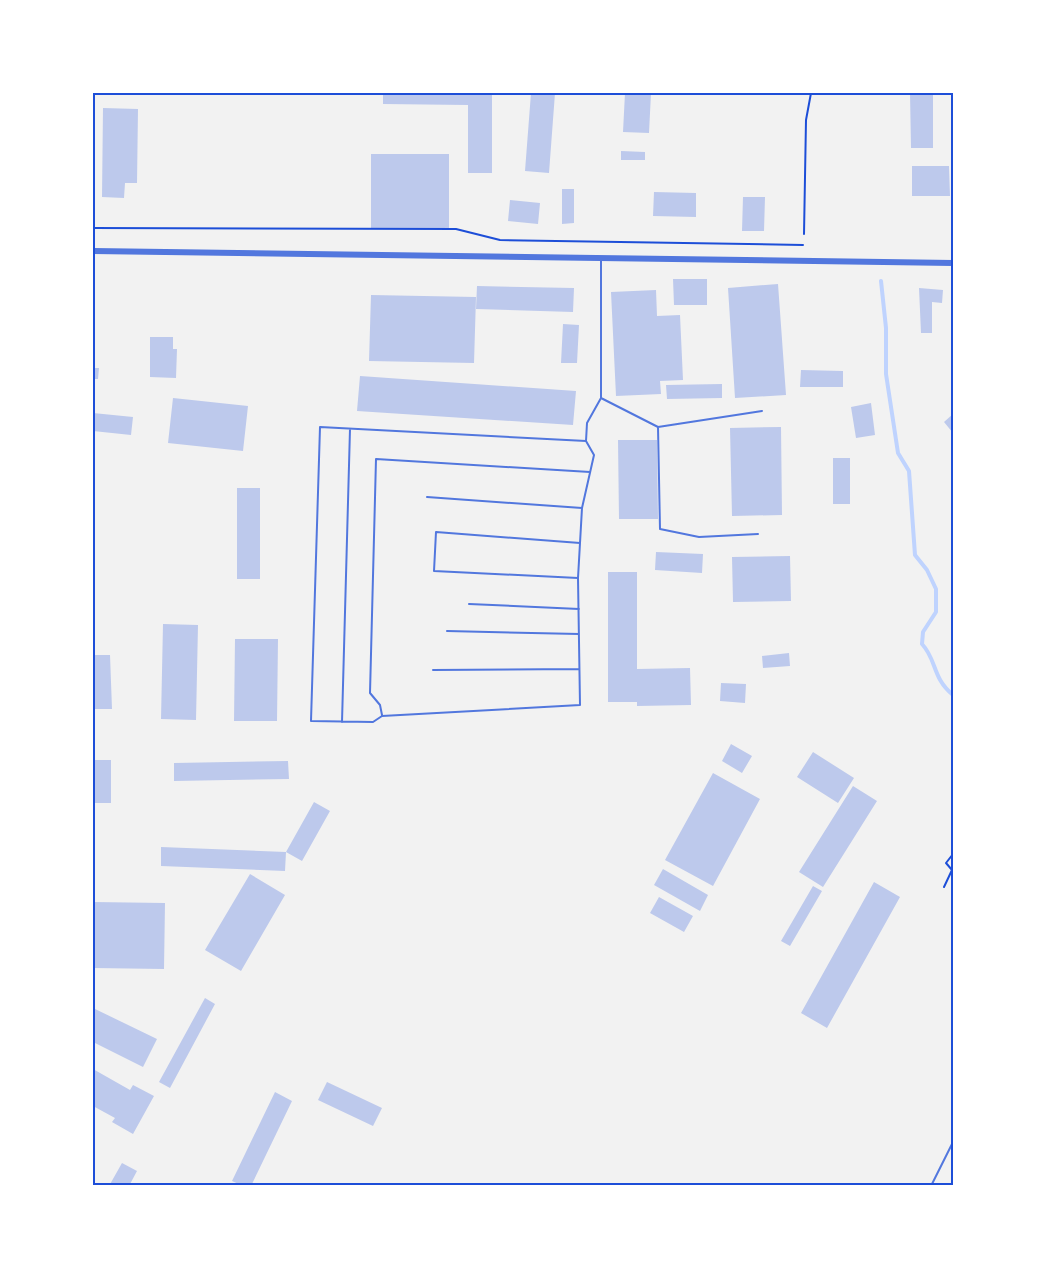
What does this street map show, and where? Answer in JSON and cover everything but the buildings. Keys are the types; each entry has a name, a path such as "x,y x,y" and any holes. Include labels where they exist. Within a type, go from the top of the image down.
{"street":[{"path":"93,251 953,263"}],"lane":[{"path":"586,441 320,427 311,721 373,722 382,716 580,705 578,578 582,508 594,455 586,441 587,423 601,398 601,257"},
{"path":"601,398 658,427 762,411"},
{"path":"658,427 660,529 699,537 758,534"},
{"path":"342,722 350,429"},
{"path":"382,716 380,705 370,693 376,459 590,472"},
{"path":"427,497 582,508"},
{"path":"578,578 434,571 436,532 581,543"},
{"path":"469,604 579,609"},
{"path":"447,631 579,634"},
{"path":"433,670 579,669"},
{"path":"931,1186 953,1142"}],"path":[{"path":"804,234 806,120 811,93"},
{"path":"93,228 456,230 500,240 803,244"},
{"path":"944,887 952,870 946,863 953,854"}],"waterway":[{"path":"881,281 886,328 886,374 898,453 909,471 915,555 927,570 936,589 936,612 923,632 922,644 941,682 953,695"}]}
